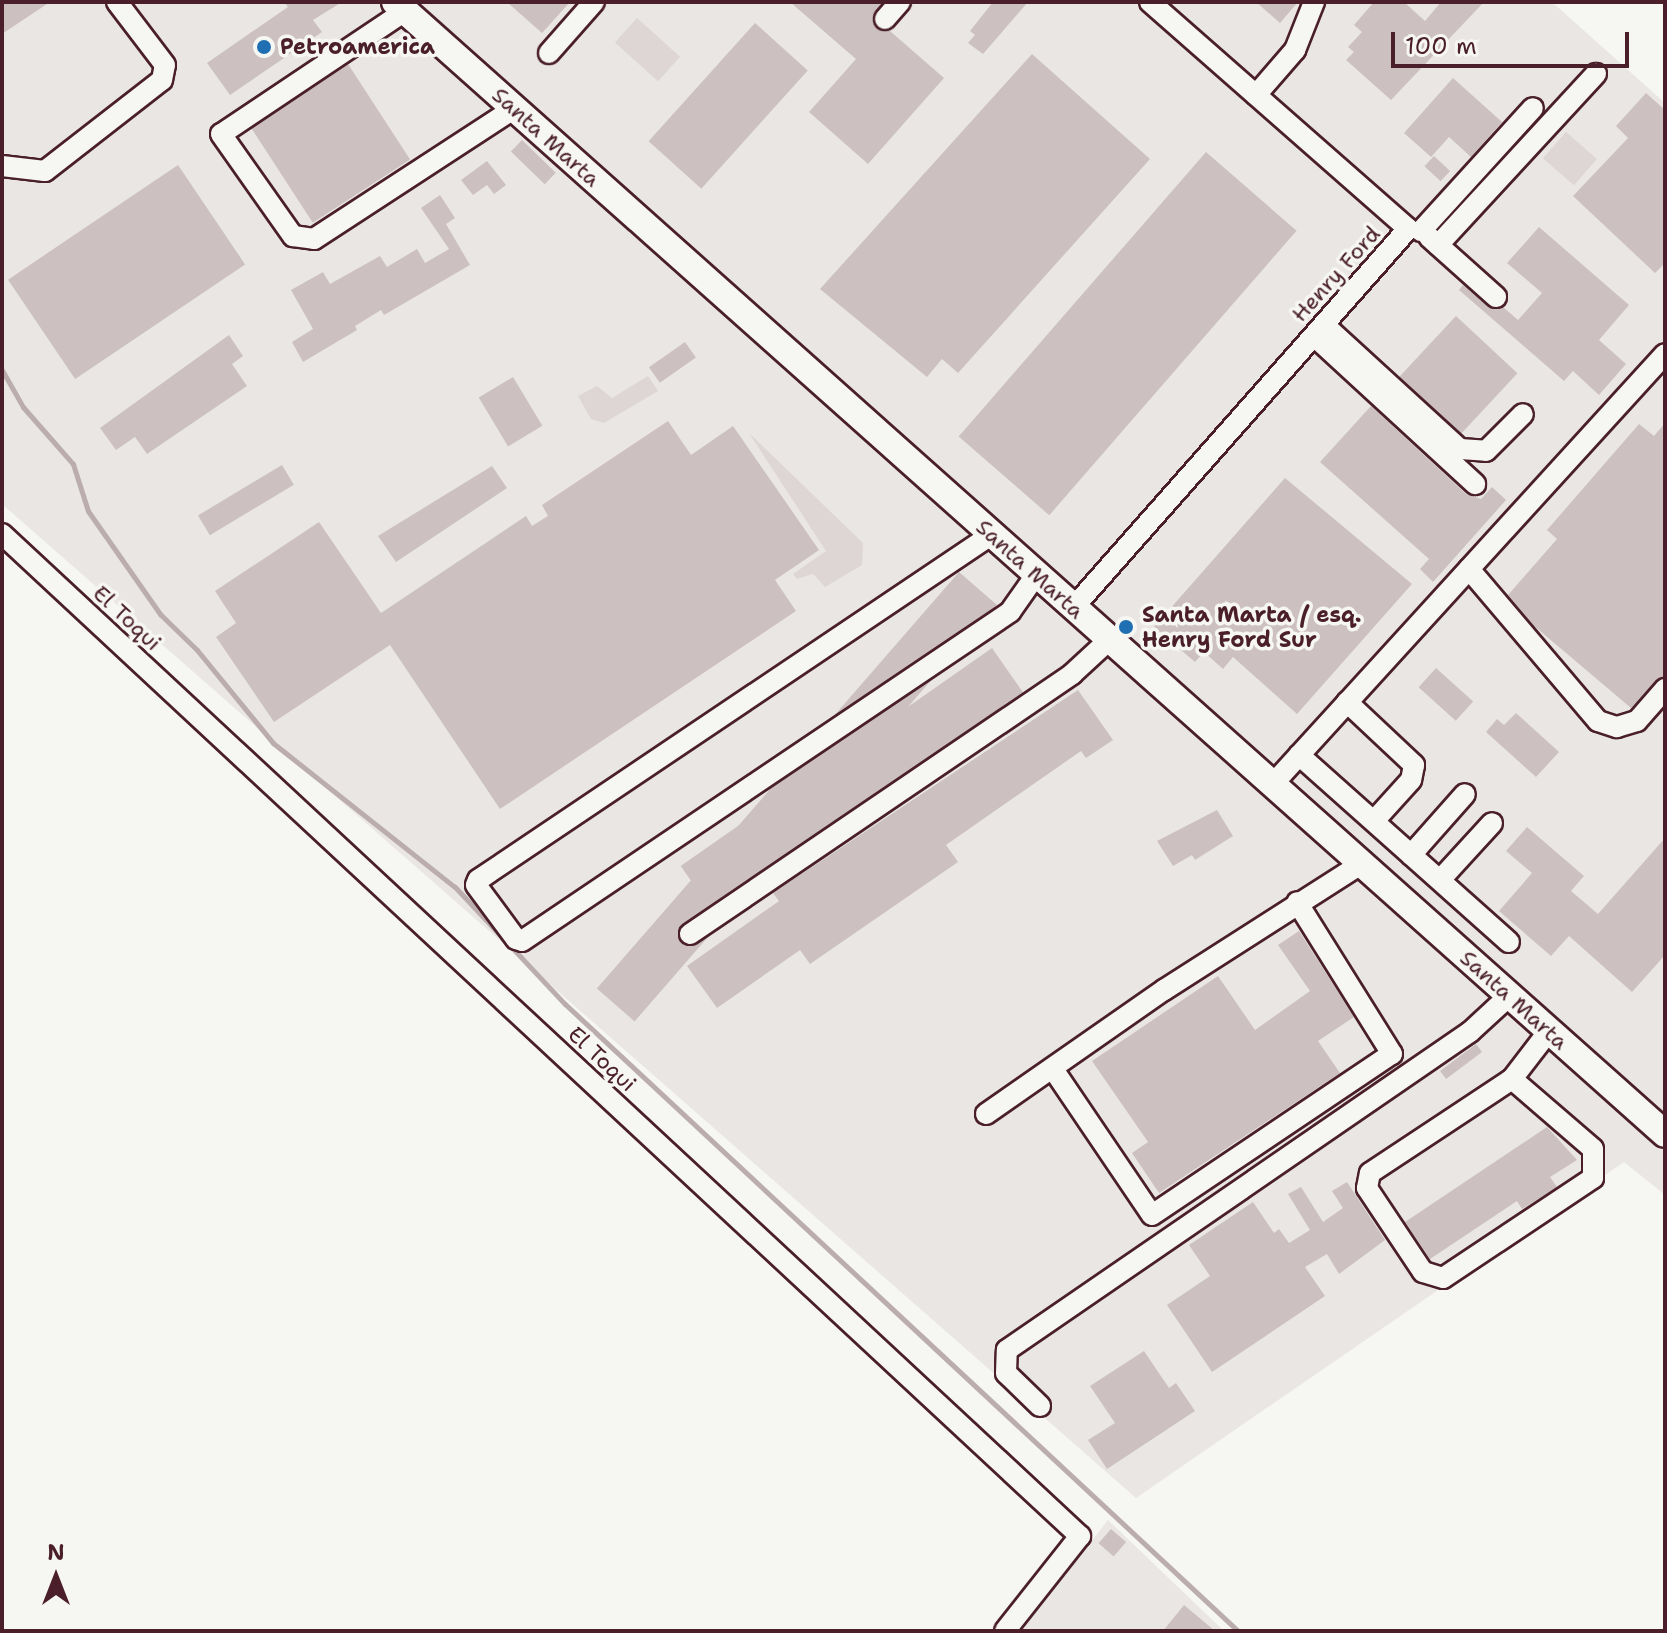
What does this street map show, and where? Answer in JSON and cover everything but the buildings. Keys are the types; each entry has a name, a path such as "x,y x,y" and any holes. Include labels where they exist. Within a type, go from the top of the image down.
{"main road":[{"name":"Santa Marta","path":"400,6 1665,1134"}],"street":[{"path":"2,166 45,171 162,80 165,65 117,2"},
{"path":"549,53 594,2"},
{"path":"885,19 900,2"},
{"name":"Henry Ford","path":"1073,608 1319,330 1415,230 1150,2"},
{"path":"1256,95 1295,50 1314,2"},
{"path":"400,6 221,134 293,236 314,239 515,108"},
{"path":"1438,245 1596,74"},
{"path":"1496,297 1438,245 1415,230 1533,108"},
{"path":"1319,330 1460,449 1486,451 1523,414"},
{"path":"1319,330 1475,484"},
{"path":"1272,785 1665,354"},
{"name":"El Toqui","path":"2,534 1080,1536 1005,1631"},
{"path":"991,535 478,880 476,885 516,939 522,941 1010,612 1036,575"},
{"path":"1469,569 1598,721 1617,727 1637,721 1665,689"},
{"path":"690,934 1072,674 1109,640"},
{"path":"1347,702 1414,765 1411,780 1374,821"},
{"path":"1299,755 1509,942"},
{"path":"1411,855 1465,794"},
{"path":"1440,880 1492,823"},
{"path":"986,1114 1297,902 1361,864"},
{"path":"1053,1069 1152,1215 1379,1063 1392,1054 1297,902"},
{"path":"1040,1406 1006,1373 1007,1350 1470,1032 1509,996"},
{"path":"1512,1079 1593,1149 1593,1178 1443,1278 1423,1272 1367,1188 1370,1173 1512,1079 1549,1031"}],"shaded area":[{"path":"2,2 1552,2 1665,103 1665,1195 1624,1162 1136,1498 2,504"},
{"path":"637,18 680,57 658,81 615,43"},
{"path":"1566,132 1597,159 1574,185 1543,158"},
{"path":"648,376 658,391 604,423 591,419 578,396 597,386 612,398"},
{"path":"749,433 863,543 862,565 825,587 813,574 797,579 793,574 826,551"},
{"path":"1108,1520 1224,1631 1021,1631"}],"waterway":[{"path":"2,370 23,407 73,464 88,511 160,614 197,650 273,743 455,887 565,1004 1238,1631"}],"place":[{"name":"Petroamerica","path":"264,47"},
{"name":"Santa Marta / esq. Henry Ford Sur","path":"1126,627"}]}
